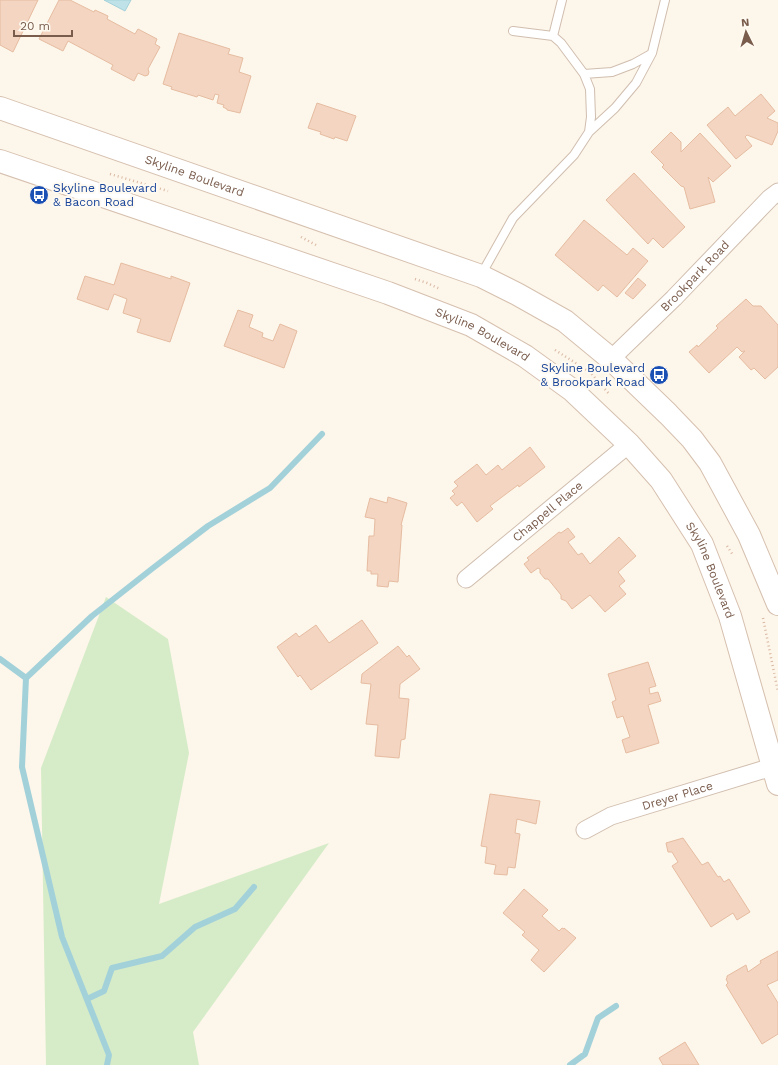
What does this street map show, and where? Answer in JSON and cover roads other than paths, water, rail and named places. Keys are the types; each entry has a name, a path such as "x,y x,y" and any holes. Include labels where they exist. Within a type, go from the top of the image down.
{"main road":[{"name":"Skyline Boulevard","path":"0,108 481,276 565,321 611,359 668,414 692,439 710,463 749,535 770,608"},
{"name":"Skyline Boulevard","path":"0,161 388,292 471,325 525,356 572,390 629,444 661,480 702,544 730,616 775,776"}],"street":[{"name":"Brookpark Road","path":"611,359 674,298 770,198 778,192"},
{"name":"Chappell Place","path":"466,579 629,444"},
{"name":"Dreyer Place","path":"585,830 611,816 775,776"}],"lane":[{"path":"553,36 562,0"},
{"path":"481,276 514,218 574,155 589,132 615,108 636,83 652,53 665,0"},
{"path":"513,31 553,36 561,43 584,74 590,89 591,118 589,132"},
{"path":"584,74 612,72 633,64 652,53"}],"water":[{"path":"104,0 131,0 125,11"}],"waterway":[{"path":"26,678 92,616 153,568 208,526 270,488 322,434"},
{"path":"0,659 26,678 22,767 62,937 109,1055 107,1065"},
{"path":"87,999 104,991 112,968 162,956 195,927 235,909 254,887"},
{"path":"570,1065 585,1054 598,1018 616,1006"}],"place":[{"name":"Skyline Boulevard & Bacon Road","path":"39,195"},
{"name":"Skyline Boulevard & Brookpark Road","path":"659,375"}]}
